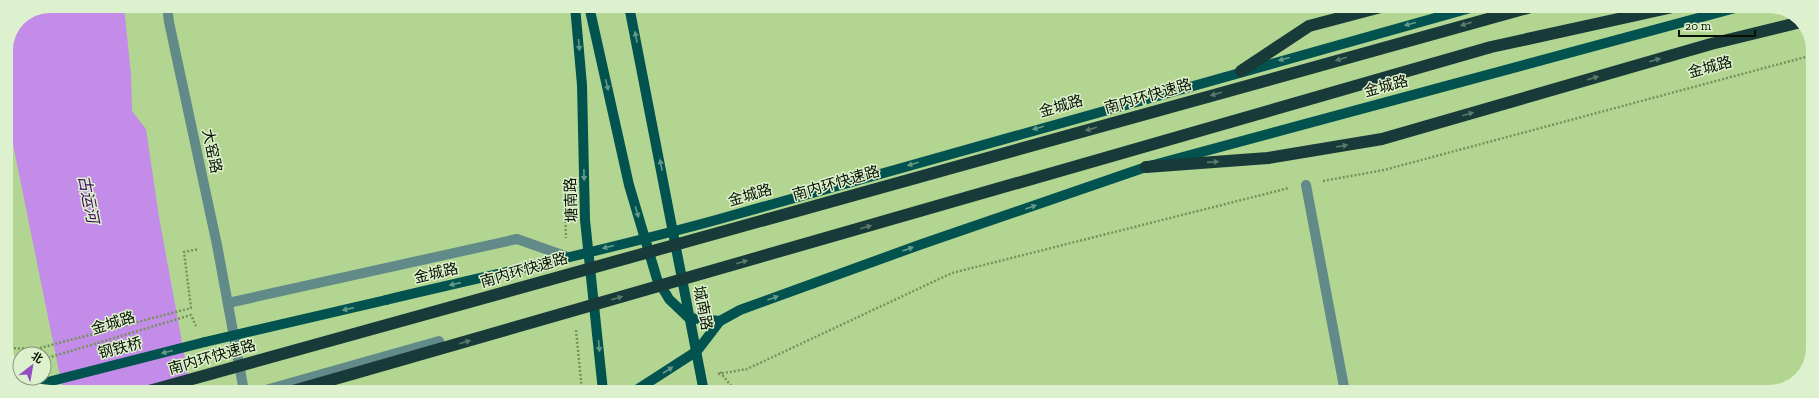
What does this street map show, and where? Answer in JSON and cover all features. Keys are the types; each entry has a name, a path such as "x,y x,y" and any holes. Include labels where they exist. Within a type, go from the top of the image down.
{"highway":[{"path":"1241,71 1308,26 1357,13"},
{"name":"南内环快速路","path":"171,385 1509,13"},
{"path":"314,385 1491,47 1646,13"},
{"path":"1146,167 1268,158 1382,139 1711,44 1795,24"}],"main road":[{"name":"塘南路","path":"576,13 582,85 585,220 590,252 602,385"},
{"path":"591,13 629,185 657,279 669,299 690,318 720,321"},
{"path":"631,13 673,231"},
{"name":"金城路","path":"205,342 590,252 673,231 1452,13"},
{"name":"金城路","path":"646,385 697,351 720,321 740,310 915,246 1146,167 1717,13"},
{"name":"城南路","path":"673,231 703,385"},
{"name":"钢铁桥","path":"52,381 205,342"}],"street":[{"name":"大窑路","path":"168,13 217,245 243,385"},
{"path":"1306,185 1345,385"},
{"path":"228,303 517,239 568,257"},
{"path":"283,385 439,341"}],"path":[{"name":"金城路","path":"721,372 747,369 952,273 1306,185 1384,170 1806,57"},
{"path":"47,346 191,308 184,252 217,245"},
{"name":"金城路","path":"52,357 191,315 205,342"}],"water":[{"name":"古运河","path":"125,13 131,74 132,111 146,129 159,217 190,385 62,385 13,145 14,43 19,30 24,24 30,19 43,14"}]}
